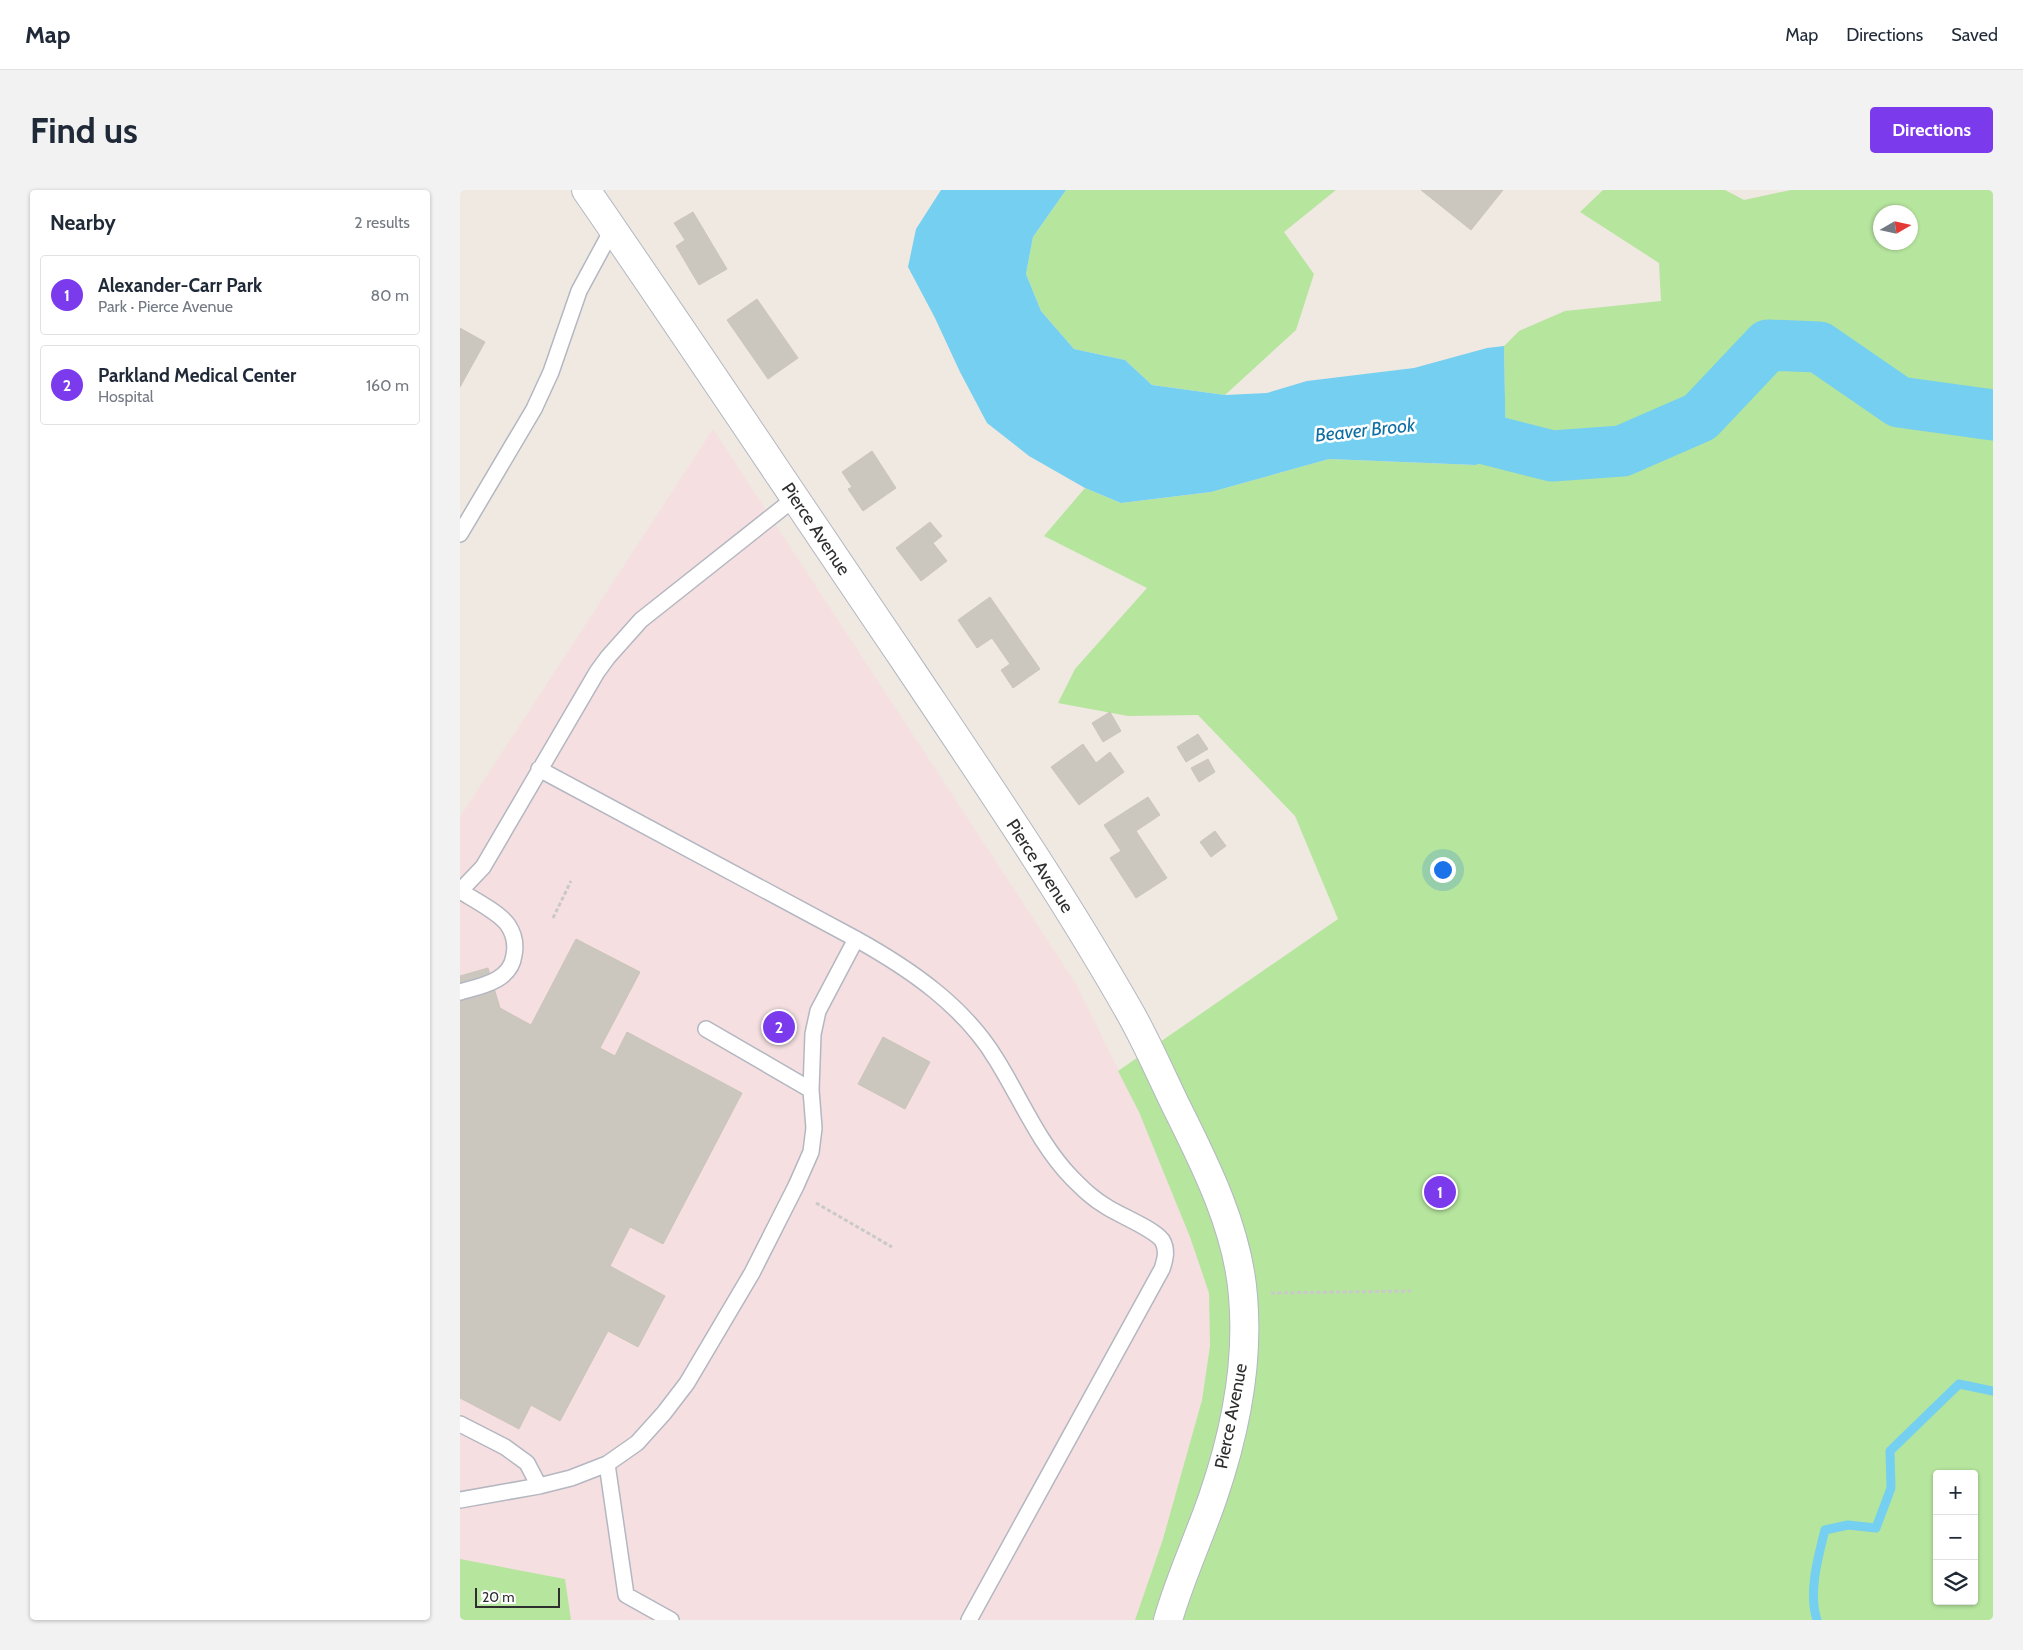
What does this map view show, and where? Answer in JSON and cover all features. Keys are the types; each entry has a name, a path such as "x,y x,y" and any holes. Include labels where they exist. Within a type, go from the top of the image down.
{"street":[{"name":"Pierce Avenue","path":"586,190 795,498 1033,855 1130,1013 1196,1147 1223,1212 1235,1249 1243,1294 1245,1330 1243,1367 1237,1408 1226,1455 1168,1620"}],"lane":[{"path":"460,534 534,408 551,372 579,291 612,228"},
{"path":"460,992 492,982 508,972 514,961 516,947 508,924 460,891 483,867 597,672 622,639 641,620 795,498"},
{"path":"539,769 856,939 904,967 954,1008 973,1027 996,1058 1040,1136 1065,1170 1088,1194 1107,1207 1146,1228 1162,1240 1167,1253 1162,1270 969,1620"},
{"path":"460,1500 539,1486 571,1478 607,1464 637,1442 664,1413 687,1383 752,1273 811,1152 814,1128 810,1090 813,1034 818,1011 856,939"},
{"path":"706,1029 810,1090"},
{"path":"460,1424 505,1447 527,1462 539,1486"},
{"path":"607,1464 626,1595 671,1620"}],"path":[{"path":"553,918 572,881"},
{"path":"816,1202 892,1246"},
{"path":"1243,1294 1411,1291"}],"shaded area":[{"path":"713,429 1076,984 1139,1112 1190,1237 1209,1293 1210,1346 1202,1400 1163,1539 1135,1620 460,1620 460,817"}],"green space":[{"path":"1066,190 1336,190 1284,232 1314,274 1296,330 1225,395 1152,385 1125,360 1074,349 1041,311 1026,274 1033,237"},
{"path":"1603,190 1725,190 1744,200 1791,190 1993,190 1993,1620 1135,1620 1163,1539 1202,1400 1210,1346 1209,1293 1190,1237 1139,1112 1118,1071 1338,919 1295,816 1198,715 1128,716 1058,703 1075,669 1147,588 1044,536 1085,488 1121,503 1211,492 1329,459 1476,465 1506,453 1504,346 1519,331 1565,311 1661,301 1659,263 1580,212"},
{"path":"460,1559 565,1579 571,1620 460,1620"}],"water":[{"path":"941,190 1066,190 1033,237 1026,274 1041,311 1074,349 1125,360 1152,385 1225,395 1267,393 1307,381 1414,368 1487,348 1504,346 1506,453 1476,465 1329,459 1211,492 1121,503 1085,488 1029,456 987,423 908,267 916,229"}],"building":[{"path":"1421,190 1503,190 1471,230"},
{"path":"693,212 727,269 699,285 676,246 685,240 674,223"},
{"path":"757,299 798,358 768,379 727,320"},
{"path":"460,328 485,342 460,387"},
{"path":"872,451 896,488 863,511 848,489 852,487 842,472"},
{"path":"930,522 942,536 933,543 947,561 921,581 896,548"},
{"path":"990,597 1040,669 1013,688 1001,670 1010,664 992,638 977,648 958,620"},
{"path":"1110,712 1121,731 1103,742 1092,723"},
{"path":"1198,734 1208,749 1186,762 1177,747"},
{"path":"1083,744 1096,763 1110,752 1124,772 1079,805 1051,767"},
{"path":"1208,759 1215,772 1199,782 1191,768"},
{"path":"1148,797 1160,815 1136,831 1167,878 1136,898 1110,858 1121,851 1104,825"},
{"path":"1215,831 1226,846 1211,857 1200,842"},
{"path":"576,939 640,972 600,1048 615,1056 627,1032 742,1093 663,1244 630,1227 610,1266 665,1296 638,1347 608,1331 560,1421 531,1405 519,1429 460,1398 460,976 488,968 500,1008 531,1025"},
{"path":"883,1037 930,1062 905,1109 858,1084"}],"waterway":[{"name":"Beaver Brook","path":"1438,427 1552,456 1622,451 1700,417 1768,345 1819,347 1899,402 1993,415"},
{"path":"1817,1620 1813,1598 1817,1563 1825,1530 1848,1525 1876,1528 1891,1488 1890,1451 1959,1384 1993,1391"}],"place":[{"name":"Parkland Medical Center","path":"779,1027"},
{"name":"Alexander-Carr Park","path":"1440,1192"}]}
